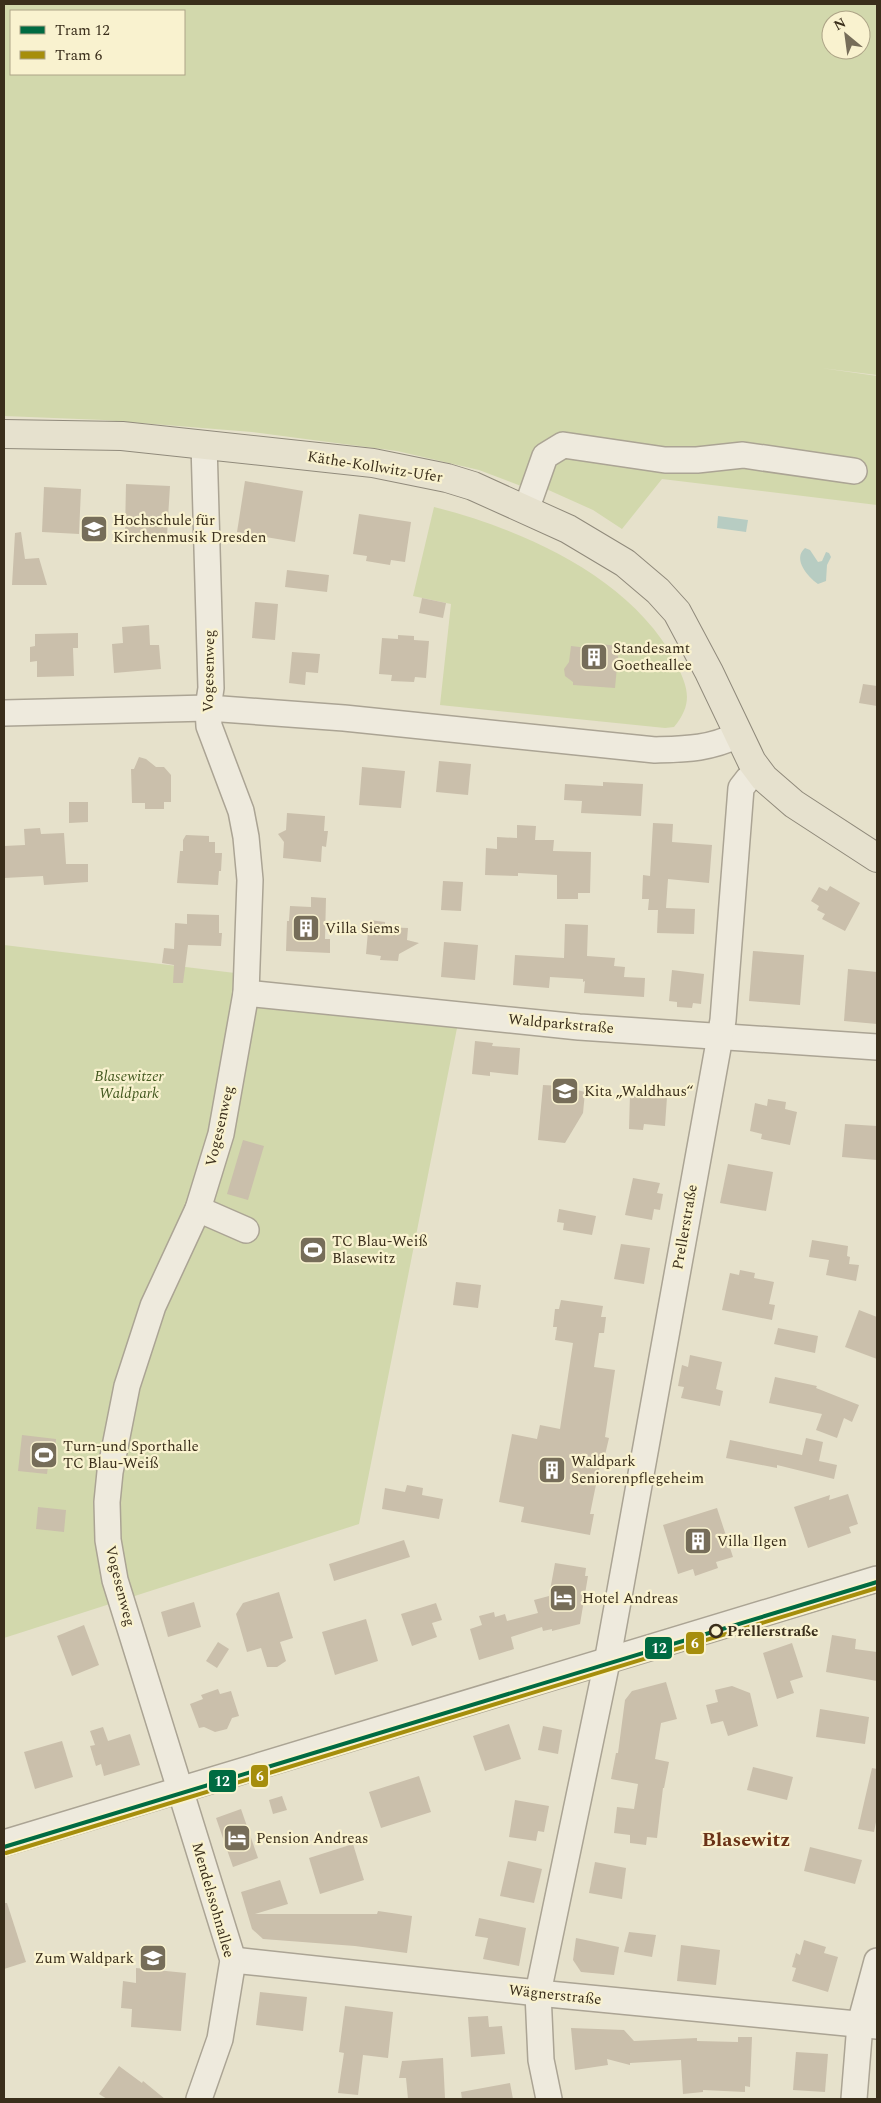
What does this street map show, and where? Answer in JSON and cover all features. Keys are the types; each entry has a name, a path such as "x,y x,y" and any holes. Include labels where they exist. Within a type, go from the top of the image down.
{"main road":[{"name":"Käthe-Kollwitz-Ufer","path":"4,434 122,436 373,463 422,472 473,486 568,529 625,563 677,612 694,642 741,741 758,783"},
{"path":"758,783 877,858"}],"street":[{"name":"Vogesenweg","path":"180,1790 115,1580 108,1540 107,1502 110,1472 127,1386 153,1306 198,1209 221,1134 246,993 250,880 246,837 242,811 209,726 208,708 211,688 204,444"},
{"path":"526,510 545,456 563,445 665,460 697,460 743,455 854,471"},
{"path":"4,712 208,708 354,719 654,750 698,748 741,741"},
{"name":"Prellerstraße","path":"549,2099 541,2060 538,1993 607,1661 723,1020 758,783"},
{"name":"Waldparkstraße","path":"246,993 579,1027 877,1047"},
{"path":"198,1209 246,1230"},
{"path":"4,1844 877,1579"},
{"name":"Mendelssohnallee","path":"180,1790 233,1960 220,2039 199,2099"},
{"name":"Wägnerstraße","path":"233,1960 538,1993 868,2025"},
{"path":"854,2099 868,2025 877,1961"}],"green space":[{"path":"4,4 877,4 877,375 821,368 877,376 877,505 662,479 622,529 593,510 544,488 542,494 479,470 397,451 252,432 104,420 4,416"},
{"path":"434,507 468,516 537,543 603,581 631,605 656,631 675,661 686,687 687,702 674,727 665,728 440,705 451,604 413,596"},
{"name":"Blasewitzer Waldpark","path":"4,945 235,973 232,1000 458,1023 359,1524 4,1638"}],"shaded area":[{"path":"718,516 748,520 746,532 717,528"},
{"path":"805,548 810,550 818,562 822,561 826,552 829,553 831,557 827,565 826,581 818,584 803,568 800,557 801,552"}],"building":[{"path":"245,481 303,491 295,542 237,532"},
{"path":"126,484 170,486 167,535 125,533"},
{"path":"44,487 81,489 79,534 42,532"},
{"path":"359,514 411,522 405,562 391,560 390,565 366,561 367,556 353,554"},
{"path":"21,532 25,559 39,558 47,585 12,585 15,533"},
{"path":"287,570 329,575 327,592 285,587"},
{"path":"422,598 446,603 443,618 419,613"},
{"path":"255,602 278,604 275,640 252,638"},
{"path":"149,625 150,645 159,645 161,669 114,673 112,644 123,643 122,627"},
{"path":"78,633 78,648 73,648 74,676 37,677 37,661 30,662 30,647 35,646 35,634"},
{"path":"398,635 414,636 414,640 429,641 426,678 415,677 414,682 391,681 392,675 379,674 382,638 398,639"},
{"name":"Standesamt Goetheallee","path":"589,643 619,646 615,688 573,685 573,682 565,676 564,669 569,662 571,646 588,648"},
{"path":"292,652 320,654 318,673 306,672 305,685 289,683"},
{"path":"863,684 877,686 877,706 859,703"},
{"path":"139,757 146,759 156,767 164,767 171,775 171,802 164,802 164,809 145,809 145,803 132,803 131,769 134,769"},
{"path":"439,761 471,764 468,795 436,792"},
{"path":"362,767 405,771 401,808 359,805"},
{"path":"603,782 643,784 641,816 581,813 582,801 564,800 565,784 603,786"},
{"path":"69,802 88,802 88,822 69,823"},
{"path":"287,813 325,816 324,831 328,831 326,847 322,846 321,862 283,858 284,842 278,834 286,830"},
{"path":"653,823 673,824 672,842 712,845 709,883 668,879 666,908 695,909 694,934 657,933 658,910 648,910 649,899 642,899 643,875 650,876"},
{"path":"517,825 536,826 535,840 554,840 553,851 591,852 590,893 578,893 578,899 557,899 557,875 518,873 518,876 485,875 486,848 497,849 497,837 517,838"},
{"path":"40,828 41,834 64,833 66,864 88,864 88,882 44,885 43,876 4,878 4,846 25,845 24,829"},
{"path":"186,835 209,836 209,842 215,842 215,853 222,853 218,885 177,883 180,851 183,851 183,840"},
{"path":"443,881 463,882 461,911 441,910"},
{"path":"830,886 860,903 845,931 822,919 825,914 817,910 819,906 811,901 819,887 827,891"},
{"name":"Villa Siems","path":"311,897 326,898 325,939 330,939 330,953 286,951 287,921 289,921 290,906 311,907"},
{"path":"187,914 219,915 219,933 222,933 221,946 188,945 183,983 173,983 174,965 162,963 164,948 174,949 175,923 187,924"},
{"path":"369,920 385,922 385,927 408,928 407,940 419,943 399,954 398,961 380,960 381,956 366,954"},
{"path":"565,924 588,925 587,956 615,958 614,966 625,967 624,977 645,978 644,997 584,993 585,981 583,982 583,979 550,977 549,988 513,985 515,955 564,958"},
{"path":"444,942 478,945 475,980 441,977"},
{"path":"753,951 804,955 800,1005 749,1001"},
{"path":"848,969 877,972 877,1024 844,1021"},
{"path":"672,970 704,974 701,1004 693,1003 692,1008 677,1007 677,1002 669,1001"},
{"path":"475,1041 493,1043 492,1046 520,1048 518,1075 490,1072 490,1076 472,1074"},
{"path":"543,1085 562,1086 585,1092 583,1113 565,1143 538,1140"},
{"path":"630,1094 667,1097 665,1126 644,1124 643,1130 629,1129"},
{"path":"768,1099 786,1102 785,1109 797,1112 790,1145 761,1139 762,1134 750,1131 755,1103 767,1106"},
{"path":"845,1124 877,1126 877,1160 842,1157"},
{"path":"243,1140 264,1146 248,1200 227,1194"},
{"path":"728,1164 773,1172 766,1211 720,1203"},
{"path":"633,1178 660,1183 657,1193 663,1194 660,1210 654,1209 652,1220 625,1215"},
{"path":"559,1209 596,1216 592,1235 563,1230 564,1223 557,1222"},
{"path":"812,1240 848,1246 847,1256 850,1257 849,1264 859,1265 856,1281 826,1275 829,1260 809,1257"},
{"path":"621,1244 650,1248 644,1284 614,1279"},
{"path":"740,1270 755,1273 754,1278 774,1282 769,1304 775,1305 772,1320 722,1310 730,1273 739,1275"},
{"path":"456,1282 481,1285 478,1308 453,1305"},
{"name":"Waldpark Seniorenpflegeheim","path":"561,1300 603,1306 601,1317 606,1317 604,1333 599,1333 594,1367 615,1370 605,1437 609,1438 605,1455 602,1455 590,1514 594,1514 590,1535 521,1522 524,1507 499,1502 512,1434 537,1439 540,1425 560,1429 573,1343 555,1340 557,1327 553,1327 555,1309 559,1309"},
{"path":"859,1310 877,1317 877,1359 845,1347"},
{"path":"778,1328 818,1336 815,1353 774,1344"},
{"path":"690,1355 722,1362 716,1389 723,1391 720,1406 681,1398 684,1387 678,1386 682,1365 688,1367"},
{"path":"775,1377 817,1386 816,1388 859,1405 852,1422 844,1418 837,1438 816,1430 822,1414 769,1403"},
{"name":"Turn-und Sporthalle TC Blau-Weiß","path":"22,1435 56,1439 54,1460 49,1459 47,1474 18,1471"},
{"path":"806,1438 823,1442 819,1461 837,1465 834,1479 777,1465 777,1468 726,1458 730,1440 802,1455"},
{"path":"407,1485 423,1488 422,1495 443,1499 439,1519 382,1509 385,1488 405,1492"},
{"path":"848,1494 858,1524 849,1527 851,1533 808,1548 794,1507 830,1495 829,1500"},
{"path":"38,1507 66,1510 64,1532 36,1529"},
{"name":"Villa Ilgen","path":"717,1508 733,1557 716,1562 718,1568 695,1576 693,1569 678,1574 663,1525"},
{"path":"404,1540 410,1557 334,1581 329,1564"},
{"path":"555,1563 586,1568 585,1576 588,1576 580,1624 552,1631 552,1629 543,1631 542,1627 511,1637 514,1649 479,1660 470,1629 482,1625 479,1616 494,1612 495,1617 505,1614 507,1621 538,1613 534,1600 549,1596"},
{"path":"279,1592 293,1638 280,1642 286,1661 277,1667 267,1667 261,1648 247,1652 236,1614 243,1603"},
{"path":"194,1602 201,1627 168,1637 161,1612"},
{"path":"436,1603 442,1620 432,1623 437,1637 412,1646 401,1614"},
{"path":"366,1619 378,1661 335,1675 322,1632"},
{"path":"84,1625 99,1665 72,1676 57,1636"},
{"path":"832,1635 856,1639 855,1649 877,1652 877,1681 826,1672"},
{"path":"218,1642 229,1649 217,1668 206,1661"},
{"path":"792,1643 803,1677 790,1681 794,1693 777,1699 763,1653"},
{"path":"666,1682 677,1719 661,1723 655,1759 669,1762 663,1788 657,1838 647,1837 646,1845 630,1843 630,1835 614,1833 617,1807 634,1809 638,1784 611,1779 616,1753 618,1753 625,1700 632,1691"},
{"path":"732,1686 750,1693 758,1726 728,1736 723,1721 711,1724 706,1705 718,1702 715,1690"},
{"path":"218,1689 220,1694 231,1691 239,1716 232,1718 227,1729 215,1732 204,1727 199,1728 190,1704 203,1699 201,1695"},
{"path":"820,1709 869,1717 865,1744 816,1737"},
{"path":"509,1724 521,1759 485,1771 473,1736"},
{"path":"543,1726 562,1730 558,1754 538,1750"},
{"path":"103,1727 108,1741 130,1734 140,1765 104,1776 101,1764 96,1766 90,1746 95,1745 90,1731"},
{"path":"62,1741 73,1777 35,1789 24,1752"},
{"path":"753,1767 793,1777 787,1800 747,1790"},
{"path":"872,1768 877,1769 877,1817 874,1832 858,1829"},
{"path":"419,1776 431,1812 381,1828 369,1792"},
{"path":"282,1796 287,1810 273,1814 269,1800"},
{"path":"515,1800 549,1806 544,1832 538,1831 536,1841 509,1837"},
{"path":"241,1809 258,1858 233,1867 216,1818"},
{"path":"353,1844 364,1880 320,1894 309,1858"},
{"path":"810,1847 862,1860 855,1884 804,1871"},
{"path":"508,1861 542,1869 534,1903 500,1896"},
{"path":"595,1862 626,1868 622,1899 589,1893"},
{"path":"280,1880 288,1904 255,1914 377,1914 378,1911 412,1916 407,1953 355,1946 263,1939 252,1929 241,1892"},
{"path":"4,1903 7,1903 26,1962 4,1969"},
{"path":"479,1918 526,1928 519,1966 483,1959 488,1938 475,1936"},
{"path":"629,1932 656,1935 652,1957 624,1952"},
{"path":"576,1938 619,1947 614,1975 581,1972 573,1960"},
{"path":"804,1940 826,1947 824,1953 838,1957 828,1992 792,1981 796,1968 792,1967 796,1953 800,1955"},
{"path":"681,1945 720,1950 716,1985 677,1981"},
{"path":"136,1968 186,1973 181,2031 131,2027 132,2009 121,2008 123,1981 136,1983"},
{"path":"260,1992 307,1997 303,2031 256,2025"},
{"path":"345,2006 393,2012 388,2058 363,2055 358,2095 338,2093 344,2053 339,2052"},
{"path":"488,2016 489,2027 502,2026 505,2054 471,2057 468,2017"},
{"path":"571,2028 624,2030 634,2041 697,2038 697,2041 738,2042 738,2037 752,2037 750,2087 745,2086 745,2092 703,2090 703,2092 683,2094 681,2060 630,2063 630,2065 607,2059 608,2065 575,2070"},
{"path":"796,2052 828,2054 825,2092 793,2090"},
{"path":"443,2058 445,2098 408,2099 406,2078 399,2078 402,2061"},
{"path":"119,2066 142,2083 143,2081 165,2099 107,2099 99,2094"},
{"path":"510,2083 513,2099 462,2099 461,2092"}],"tram line":[{"name":"12","path":"4,1847 877,1582"},
{"name":"6","path":"6,1853 877,1588"}],"place":[{"name":"Hochschule für Kirchenmusik Dresden","path":"94,529"},
{"name":"Standesamt Goetheallee","path":"594,657"},
{"name":"Villa Siems","path":"306,928"},
{"name":"Kita „Waldhaus“","path":"565,1091"},
{"name":"TC Blau-Weiß Blasewitz","path":"313,1250"},
{"name":"Turn-und Sporthalle TC Blau-Weiß","path":"44,1455"},
{"name":"Waldpark Seniorenpflegeheim","path":"552,1470"},
{"name":"Villa Ilgen","path":"698,1541"},
{"name":"Hotel Andreas","path":"563,1598"},
{"name":"Prellerstraße","path":"716,1631"},
{"name":"Pension Andreas","path":"237,1838"},
{"name":"Zum Waldpark","path":"153,1958"}],"district":[{"name":"Blasewitz","path":"746,1840"}]}
